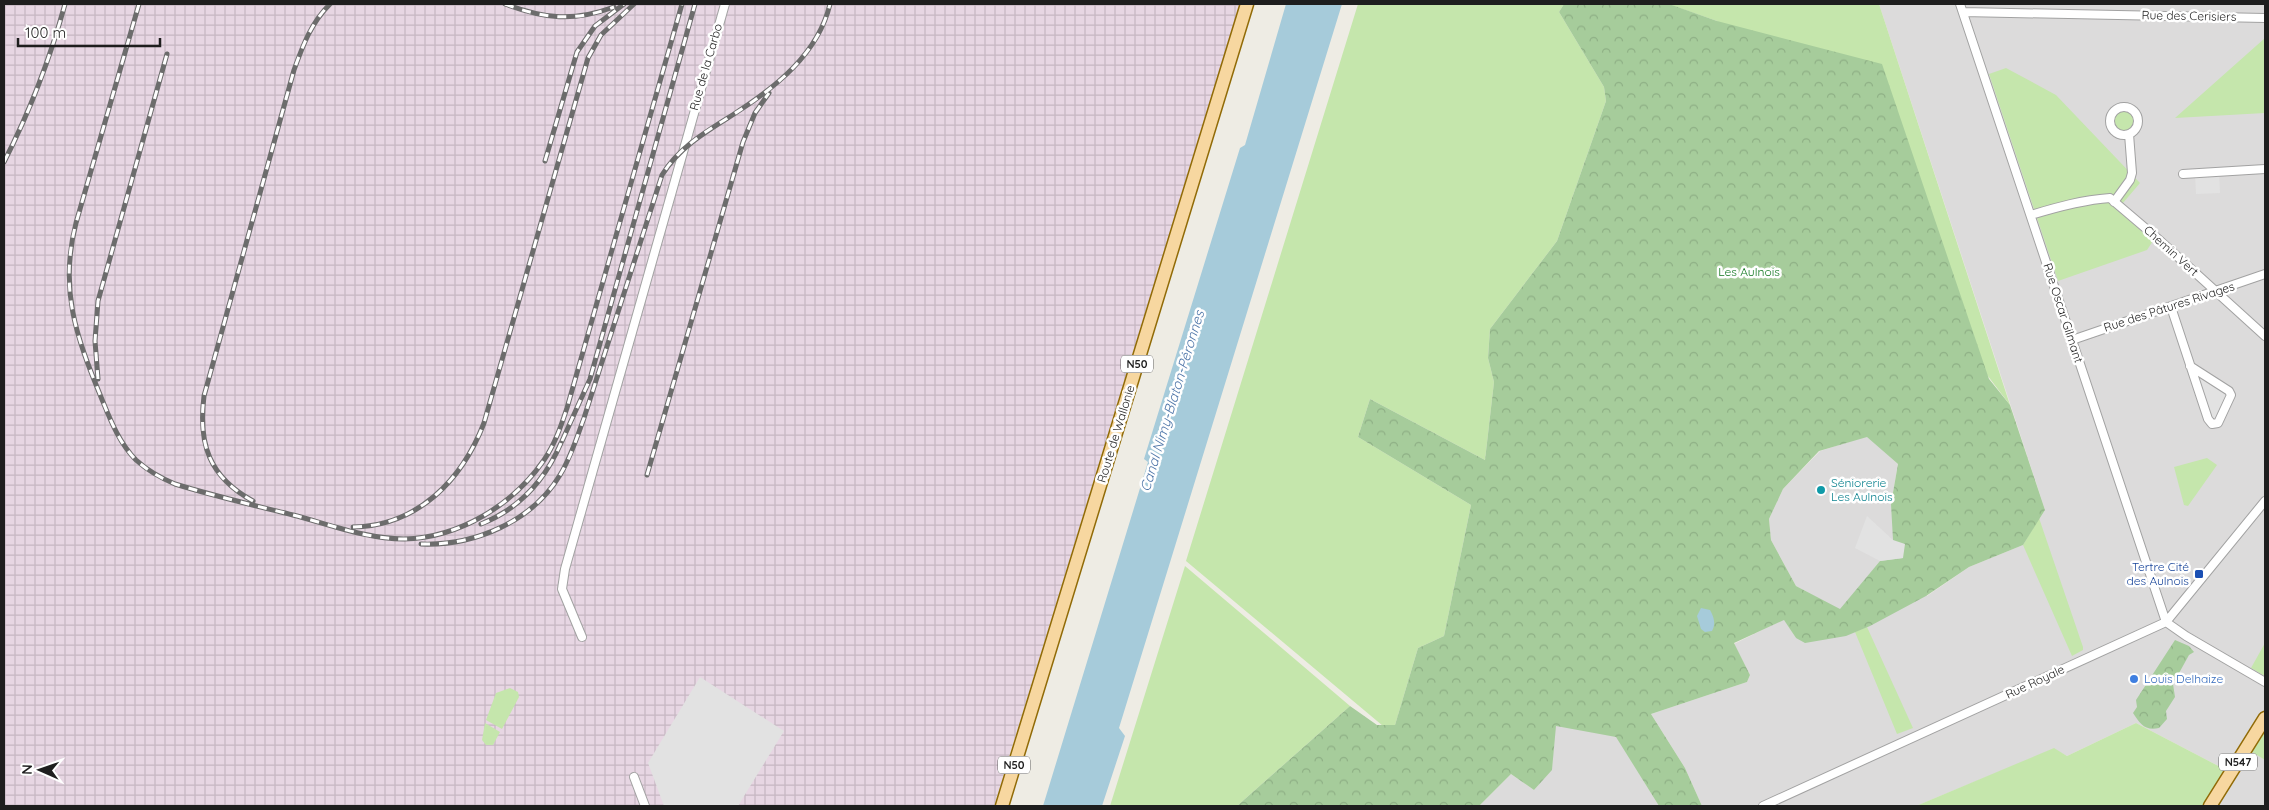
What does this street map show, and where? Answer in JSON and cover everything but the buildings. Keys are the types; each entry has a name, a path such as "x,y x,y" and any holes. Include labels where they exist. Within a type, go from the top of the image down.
{"main road":[{"name":"Route de Wallonie","path":"1002,806 1247,4"},
{"name":"N547","path":"2210,806 2265,718"}],"street":[{"name":"Rue de la Carbo","path":"582,637 562,589 566,570 688,130 725,4"},
{"name":"Rue des Cerisiers","path":"1961,8 2265,18"},
{"name":"Rue Oscar Gilmant","path":"1961,8 2166,622"},
{"path":"2031,216 2089,199 2110,198 2117,204 2132,173 2129,134"},
{"path":"2183,174 2265,169"},
{"name":"Chemin Vert","path":"2117,204 2265,336"},
{"name":"Rue des Pâtures Rivages","path":"2072,340 2265,274"},
{"path":"2171,307 2190,366 2209,422 2218,423 2231,395 2229,391 2190,366"},
{"name":"Rue Royale","path":"1763,806 2166,622 2265,501"},
{"path":"2166,622 2186,636 2265,682"},
{"path":"634,777 645,806"}],"shaded area":[{"path":"4,4 1240,4 994,806 4,806"},
{"path":"1879,4 2265,4 2265,729 2252,751 2265,760 2265,806 2206,806 2228,771 2136,723 2067,756 2054,749 1916,806 1702,806 1685,768 1651,714 1747,682 1750,675 1734,644 1784,619 1796,638 1840,610 1796,586 1771,540 1769,519 1783,489 1820,451 1867,436 1898,464 1891,504 1927,596 1969,567 2023,545 2045,510"},
{"path":"2219,172 2220,193 2196,194 2195,173"},
{"path":"2204,375 2229,391 2218,423 2212,424 2195,380"},
{"path":"1867,516 1893,540 1905,544 1903,558 1880,561 1855,548"},
{"path":"700,677 784,731 738,806 664,806 648,763"},
{"path":"1555,725 1616,736 1659,806 1479,806 1511,774 1534,790 1552,769"}],"green space":[{"path":"1358,4 1564,4 1559,12 1604,87 1606,101 1557,241 1490,329 1488,358 1494,382 1485,460 1370,399 1358,437 1471,505 1444,636 1418,648 1395,725 1383,726 1186,561"},
{"name":"Les Aulnois","path":"1564,4 1672,4 1717,21 1882,64 1989,379 2010,405 2045,510 2023,545 1969,567 1926,596 1870,626 1846,636 1805,643 1796,638 1784,620 1734,643 1750,675 1747,682 1651,714 1685,768 1702,806 1659,806 1616,737 1556,726 1552,770 1534,790 1511,774 1479,806 1237,806 1350,706 1377,725 1395,725 1418,648 1444,636 1471,505 1358,437 1370,399 1485,460 1494,382 1488,358 1490,329 1557,241 1606,101 1604,87 1559,12","holes":["1867,437 1898,464 1891,504 1893,540 1903,558 1880,561 1840,609 1796,586 1771,540 1769,519 1783,489 1819,451"]},
{"path":"1672,4 1879,4 2010,405 1717,21"},
{"path":"2265,38 2265,113 2175,118"},
{"path":"2006,68 2056,95 2140,183 2117,210 2153,241 2147,250 2058,281 1989,74"},
{"path":"2124,110 2132,113 2135,121 2132,129 2124,132 2116,129 2113,121 2116,113"},
{"path":"2207,458 2217,465 2188,506 2184,505 2174,467"},
{"path":"2039,518 2083,647 2083,650 2072,656 2023,545"},
{"path":"1185,566 1350,706 1237,806 1110,806"},
{"path":"1867,627 1913,728 1897,734 1855,632"},
{"path":"2175,640 2189,646 2194,652 2189,655 2173,684 2175,697 2166,711 2167,719 2159,728 2146,727 2133,713 2137,707 2136,700"},
{"path":"2265,643 2265,675 2263,675 2251,668"},
{"path":"510,688 518,692 519,697 502,729 486,720 496,693"},
{"path":"485,723 500,732 493,745 486,745 482,740"},
{"path":"2136,723 2228,771 2206,806 1916,806 2054,748 2067,756"},
{"path":"2265,729 2265,760 2252,752"}],"water":[{"name":"Canal Nimy-Blaton-Péronnes","path":"1286,4 1342,4 1119,728 1125,736 1102,806 1043,806 1148,462 1144,459 1240,148 1245,145"},
{"path":"1701,608 1710,610 1714,623 1712,631 1705,632 1701,629 1697,616"}],"railway":[{"path":"4,162 39,85 65,4"},
{"path":"139,4 76,223 69,269 70,291 78,333 108,414 125,446 136,460 145,468 175,484 362,534 404,539 445,533 483,516 501,505 531,476 551,448 567,408 682,4"},
{"path":"253,501 238,492 226,481 210,458 205,444 203,429 204,396 294,70 304,43 323,11 330,4"},
{"path":"505,4 533,13 559,17 585,15 614,7"},
{"path":"545,161 577,52 595,26 624,4"},
{"path":"353,527 376,525 417,509 435,496 450,481 475,444 484,423 588,58 601,35 634,4"},
{"path":"562,441 590,379 695,4"},
{"path":"421,544 461,541 500,528 518,518 548,492 564,468 579,432 662,175 677,156 694,140 750,104 780,81 793,68 816,38 830,4"},
{"path":"98,379 95,341 98,301 167,54"},
{"path":"647,475 743,142 755,113 769,93"},
{"path":"481,524 495,518 519,502 529,492 547,469 561,443"}],"place":[{"name":"Séniorerie Les Aulnois","path":"1821,490"},
{"name":"Tertre Cité des Aulnois","path":"2199,574"},
{"name":"Louis Delhaize","path":"2134,679"}]}
